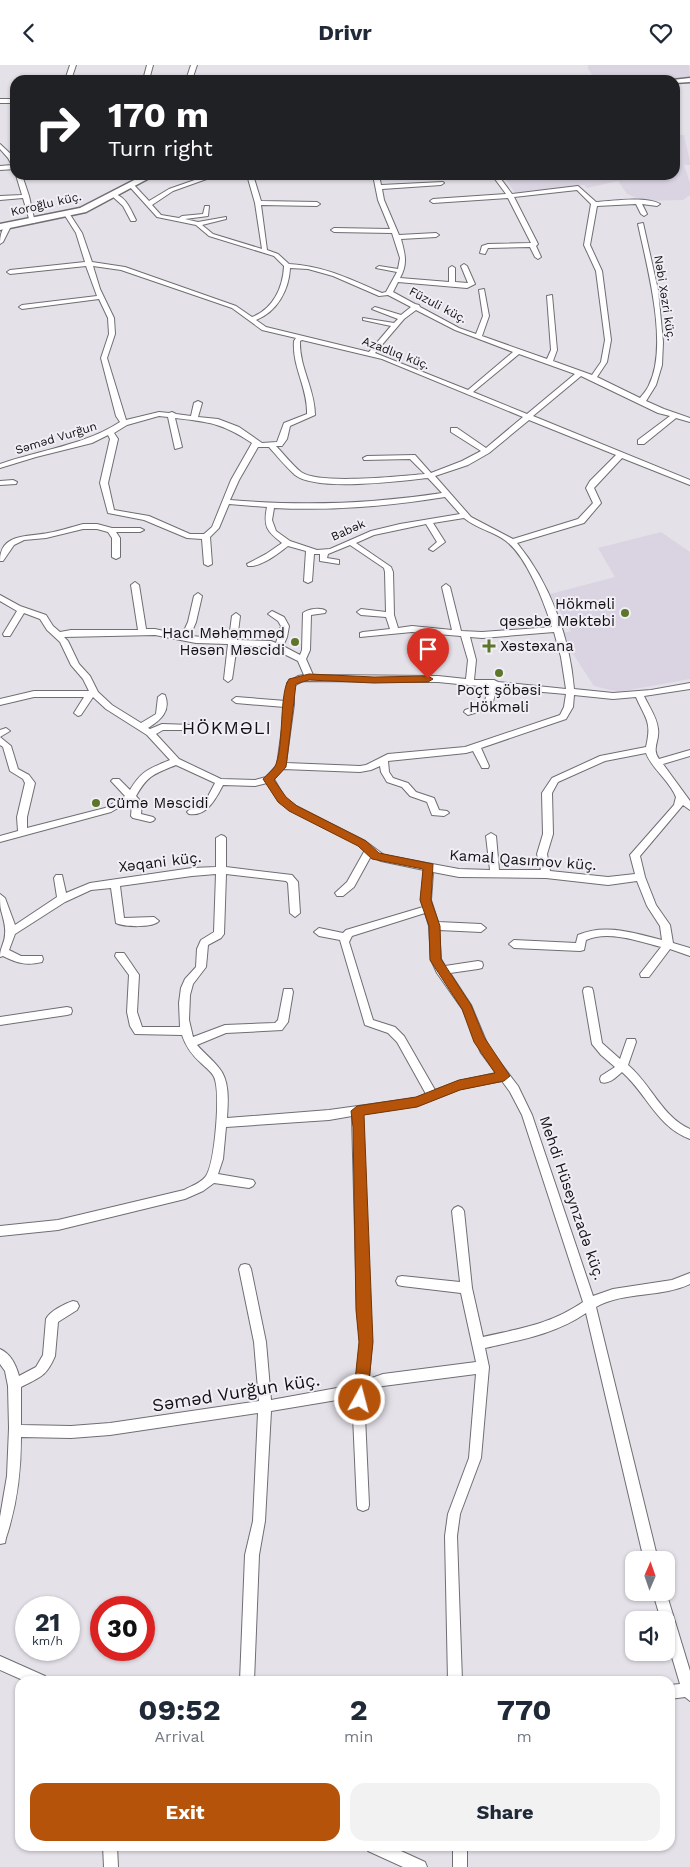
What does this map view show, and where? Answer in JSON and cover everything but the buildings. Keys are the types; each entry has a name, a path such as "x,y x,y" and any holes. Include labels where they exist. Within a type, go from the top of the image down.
{"street":[{"path":"0,146 10,156"},
{"path":"21,180 33,222"},
{"name":"Koroğlu küç.","path":"4,227 67,214 114,195 132,186 136,180"},
{"path":"149,204 171,190 200,180"},
{"path":"251,180 258,203 264,251"},
{"path":"377,180 381,200 396,234 403,258 401,271 389,293"},
{"path":"499,180 510,196 533,237 535,243 533,246 538,257"},
{"path":"378,187 441,183"},
{"path":"132,186 159,215 198,224 211,235 276,255 287,266 286,277 272,307 268,312 251,320"},
{"path":"433,201 510,196 578,188 594,204 638,202 657,204"},
{"path":"114,195 126,205 133,220"},
{"path":"0,198 26,196"},
{"path":"638,202 644,214"},
{"path":"258,203 318,204"},
{"path":"593,378 604,362 608,340 599,271 588,253 587,245 594,204"},
{"path":"179,220 206,215 207,207"},
{"path":"67,214 78,233 90,263 112,327 104,362 120,416 124,423"},
{"path":"198,224 209,219 224,218"},
{"name":"Nəbi Xəzri küç.","path":"641,224 661,345 660,368 654,386 642,401"},
{"path":"0,242 4,227"},
{"path":"334,230 436,235"},
{"path":"482,253 484,247 488,246 533,246"},
{"name":"Azadlıq küç.","path":"10,273 90,263 123,268 234,307 264,329 371,354 690,483"},
{"name":"Füzuli küç.","path":"287,266 308,267 335,275 381,295 389,293 457,329 581,373 674,416 690,420"},
{"path":"397,280 467,286 472,284 464,266"},
{"path":"335,275 345,268"},
{"path":"379,268 401,271"},
{"path":"452,268 452,284"},
{"path":"478,337 486,316 482,290"},
{"path":"550,296 554,350 550,361"},
{"path":"22,307 101,297"},
{"path":"371,354 402,318 416,306"},
{"path":"375,309 402,318"},
{"path":"365,319 396,325"},
{"path":"300,338 297,341 297,350 312,415 287,425 281,442 272,446 299,474 314,480 366,481 429,476 464,463 486,451 581,373"},
{"path":"468,393 518,351"},
{"path":"194,417 198,403"},
{"path":"159,405 159,414"},
{"name":"Səməd Vurğun","path":"0,466 110,433 124,423 159,414 194,417 231,426 256,443 272,446"},
{"path":"172,414 171,419 178,447"},
{"path":"641,442 674,416"},
{"path":"454,430 486,451"},
{"path":"110,433 114,439 104,483 111,511 155,521 181,535 198,537 206,536 215,527 235,480 256,443"},
{"path":"512,542 581,521 597,503 590,487 621,454"},
{"path":"281,767 360,769 368,768 383,759 475,747 563,717 569,709 568,668 544,593 512,542 479,527 465,516 429,476 417,459 412,457 367,458"},
{"path":"0,483 13,482"},
{"path":"227,502 302,508 368,505 446,495"},
{"name":"Babək","path":"271,507 268,526 273,533 287,543 324,552 340,548 371,533 465,516"},
{"path":"428,522 441,542 433,549"},
{"path":"0,559 2,550 20,538 55,534 75,526 88,525 111,529 140,530"},
{"path":"111,529 116,538 116,557"},
{"path":"206,536 208,564"},
{"path":"350,542 387,567 389,572 390,615 394,631"},
{"path":"251,564 287,543"},
{"path":"308,581 310,550"},
{"path":"324,552 323,559 336,562"},
{"path":"135,585 142,632"},
{"path":"446,587 472,660 470,681"},
{"path":"185,637 192,622 198,596"},
{"path":"0,598 22,610 43,617 50,628 59,635 75,665 88,678 92,695"},
{"path":"7,634 22,610"},
{"path":"302,659 306,650 307,613 322,611"},
{"path":"361,612 390,615"},
{"path":"272,613 281,619 286,630 278,647"},
{"path":"228,679 236,616"},
{"path":"363,635 412,629 461,633 556,629"},
{"path":"59,635 71,633 142,632 196,640 278,647 302,659 309,677"},
{"path":"0,702 34,694 92,695 150,733 176,761 220,781 243,783 269,779 281,767 290,704 290,685 296,679 309,677 470,681 570,693 614,696 639,695 690,686"},
{"path":"468,712 488,706 494,683"},
{"path":"78,713 92,695"},
{"path":"639,695 653,724 654,733 649,749 656,763 690,807"},
{"path":"142,727 159,717 163,712 162,697"},
{"path":"236,701 290,704"},
{"path":"150,733 162,727 189,727"},
{"path":"0,740 8,746 14,771 26,777 30,783 22,817 22,833"},
{"path":"475,747 480,753 485,767"},
{"path":"546,874 542,854 548,834 547,793 550,785 555,780 603,758 649,749"},
{"path":"656,763 690,753"},
{"path":"383,759 385,772 390,780 404,785 413,794 430,800 435,813 444,813"},
{"path":"0,839 108,811 131,796 146,775 176,761"},
{"name":"Kamal Qasımov küç.","path":"269,779 282,800 293,809 362,843 381,858 459,873 546,874 608,881 640,877"},
{"path":"116,781 137,803 136,816 150,819"},
{"path":"192,812 208,804 214,797 220,781"},
{"path":"645,974 668,945 665,925 652,905 640,877 635,855 678,806 681,797"},
{"path":"491,836 495,873"},
{"path":"221,838 220,870 288,878 293,882 295,913"},
{"path":"340,893 352,884 362,860 370,850"},
{"name":"Mehdi Hüseynzadə küç.","path":"429,866 426,900 434,926 434,951 441,969 462,999 479,1039 519,1098 527,1115 590,1303 649,1551"},
{"name":"Xəqani küç.","path":"11,932 62,899 90,887 220,870 219,934 206,941 201,968 189,982 184,1016 185,1031 190,1043 219,1077 222,1089 221,1123 216,1165 211,1178"},
{"path":"59,877 62,899"},
{"path":"115,883 119,920 123,922 154,921"},
{"path":"0,898 8,915 11,932 9,941 1,952 20,960 38,959"},
{"path":"319,932 345,937 362,928 428,909"},
{"path":"434,926 481,928"},
{"path":"514,944 580,947 581,938 586,935 604,933 668,945 690,952"},
{"path":"345,937 344,942 369,1022 393,1031 411,1053 423,1083 433,1096"},
{"path":"120,956 124,964 134,975 133,1019 139,1031 185,1031"},
{"path":"441,969 478,965"},
{"path":"588,991 597,1044 606,1055 635,1079 668,1118 690,1134"},
{"path":"190,1043 225,1029 278,1027 283,1022 288,992"},
{"path":"0,1021 67,1011"},
{"path":"605,1079 622,1067 631,1041"},
{"path":"221,1123 357,1111 417,1102 459,1085 504,1076"},
{"path":"357,1111 360,1127 363,1310 366,1342 360,1416 362,1505"},
{"path":"0,1231 58,1225 185,1194 201,1187 211,1178 249,1183"},
{"path":"455,1676 451,1536 454,1513 475,1458 483,1367 466,1288 458,1211"},
{"path":"245,1269 260,1342 265,1406 258,1521 252,1555 248,1676"},
{"path":"478,1344 568,1319 590,1303 605,1297 672,1284 690,1278"},
{"path":"402,1281 466,1288"},
{"path":"14,1384 40,1371 49,1356 52,1319 73,1306"},
{"path":"0,1355 11,1369 14,1384 16,1431 15,1469 11,1496 0,1537"},
{"name":"Səməd Vurğun küç.","path":"16,1431 71,1432 110,1429 337,1395 383,1380 483,1367"},
{"path":"662,1601 689,1692 675,1692"},
{"path":"0,1663 29,1676"},
{"path":"110,1851 111,1867"},
{"path":"380,1851 396,1862 420,1867"},
{"path":"460,1851 460,1867"}],"shaded area":[{"path":"588,65 689,65 690,77 680,78 680,75 592,75 588,69"},
{"path":"680,135 684,135 690,162 690,165 684,165 690,183 690,195 683,200 645,201 627,194 618,181 587,188 584,185 515,193 506,180 680,180"},
{"name":"Hökməli qəsəbə Məktəbi","path":"661,532 690,552 690,679 618,692 594,686 560,634 571,631 550,594 615,577 598,548"}],"place":[{"name":"Hökməli qəsəbə Məktəbi","path":"625,613"},
{"name":"Hacı Məhəmməd Həsən Məscidi","path":"295,642"},
{"name":"Xəstəxana","path":"489,646"},
{"name":"Poçt şöbəsi Hökməli","path":"499,673"},
{"name":"Cümə Məscidi","path":"96,803"}],"district":[{"name":"HÖKMƏLI","path":"227,727"}],"route":[{"path":"360,1400 366,1342 363,1310 360,1127 357,1111 372,1107 417,1102 459,1085 504,1076 479,1039 467,1008 436,960 434,926 426,900 429,866 391,861 376,856 362,843 293,809 282,800 269,779 281,767 284,755 290,704 290,685 293,681 309,677 374,680 428,679"}]}
